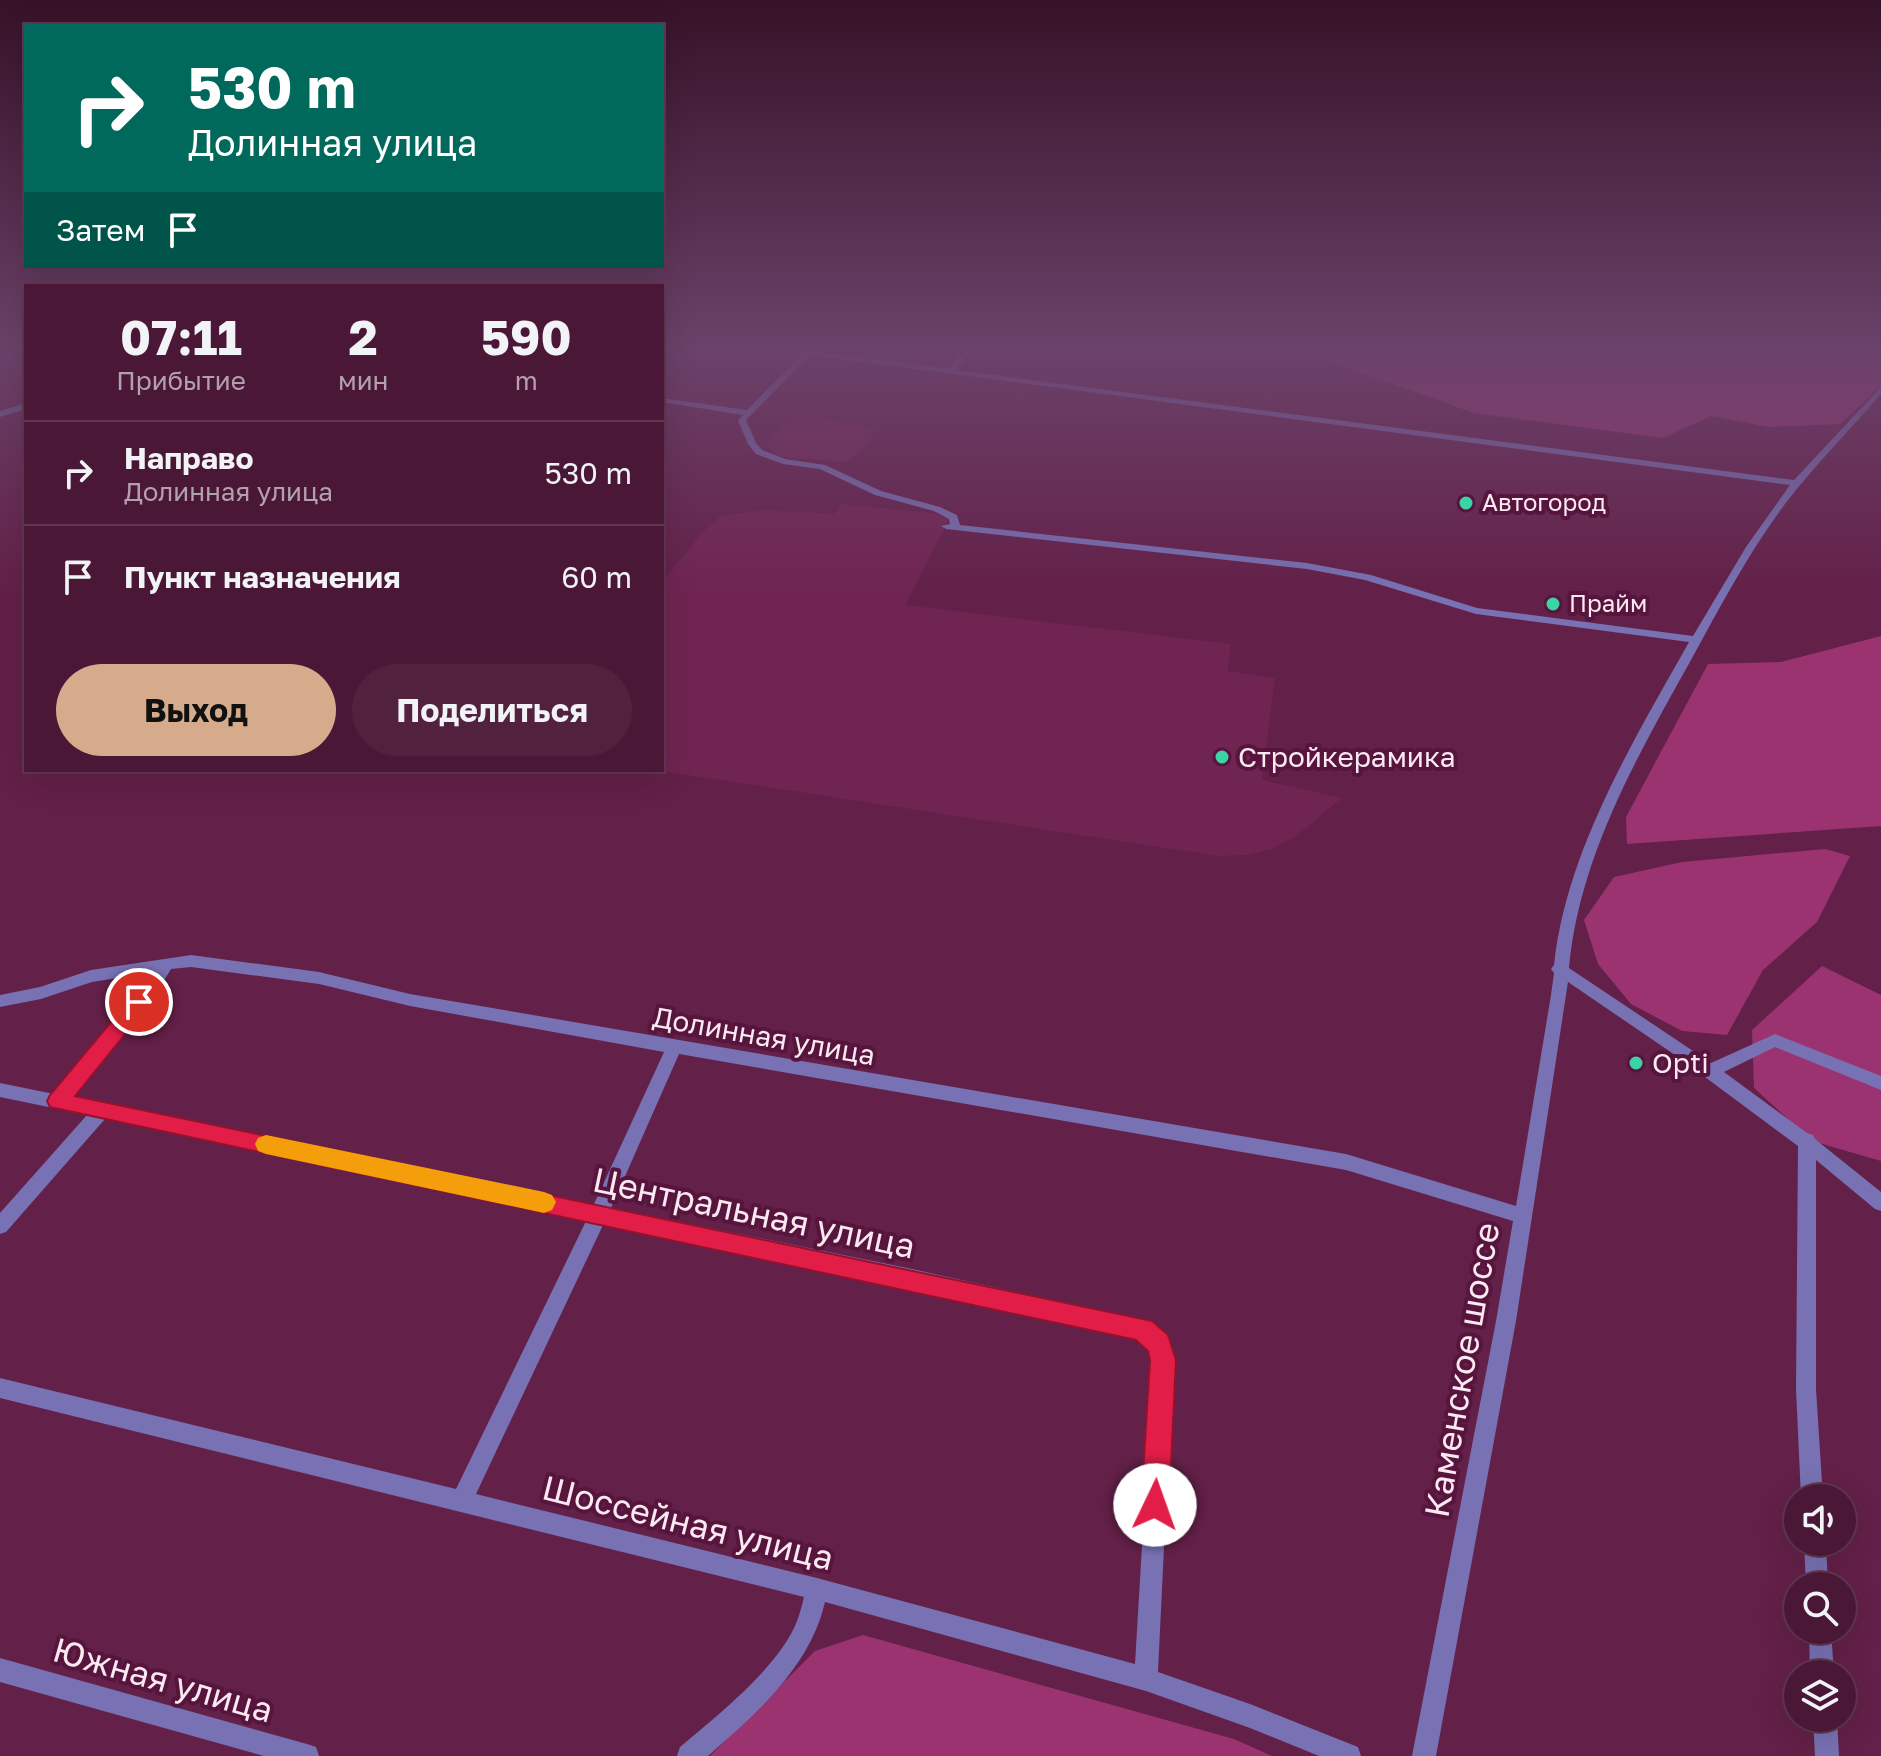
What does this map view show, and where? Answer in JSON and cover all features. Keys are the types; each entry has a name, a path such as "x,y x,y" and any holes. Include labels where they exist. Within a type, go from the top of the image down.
{"street":[{"path":"746,430 759,452 783,461 822,467 878,493 937,509 954,517 951,526 1307,566 1367,577 1476,611 1696,640"},
{"path":"1396,430 1797,483"},
{"name":"Каменское шоссе","path":"1424,1756 1482,1452 1559,995 1559,969 1587,862 1627,763 1744,553 1797,483 1844,430"},
{"name":"Долинная улица","path":"0,1001 41,993 91,976 191,961 280,972 410,1000 1346,1162 1522,1216"},
{"path":"58,1101 155,983 166,964"},
{"path":"1559,969 1713,1070 1807,1140 1881,1203"},
{"path":"1713,1070 1775,1040 1881,1083"},
{"path":"461,1502 599,1214 674,1047"},
{"name":"Центральная улица","path":"0,1090 1143,1329 1159,1344 1163,1360 1146,1679"},
{"path":"0,1226 102,1110"},
{"path":"1807,1140 1806,1389 1811,1484"},
{"name":"Шоссейная улица","path":"0,1388 817,1589 1146,1679 1349,1756"},
{"path":"689,1756 730,1721 776,1671 806,1630 817,1589"},
{"name":"Южная улица","path":"0,1670 307,1756"},
{"path":"1826,1732 1827,1756"}],"shaded area":[{"path":"779,430 876,430 860,452 845,462 780,457 765,445"},
{"path":"1602,430 1681,430 1663,438"},
{"path":"841,504 933,513 949,519 905,605 1231,644 1228,671 1275,678 1262,780 1342,798 1295,837 1271,849 1246,855 1218,856 664,771 664,580 701,534 721,516 762,510 835,514"},
{"path":"1881,636 1881,826 1627,844 1626,817 1708,664 1781,662"},
{"path":"1825,849 1850,856 1817,922 1763,970 1727,1035 1682,1031 1631,1004 1598,964 1584,920 1614,877 1682,862"},
{"path":"1822,966 1881,995 1881,1161 1812,1141 1754,1088 1752,1030"},
{"path":"863,1635 1234,1739 1272,1756 710,1756 815,1651"}],"slow traffic":[{"path":"266,1144 544,1202"}],"place":[{"name":"Автогород","path":"1466,503"},
{"name":"Прайм","path":"1553,604"},
{"name":"Стройкерамика","path":"1222,757"},
{"name":"Opti","path":"1636,1063"}],"route":[{"path":"139,1002 58,1101 912,1278 1143,1329 1159,1344 1163,1360 1155,1505"}]}
